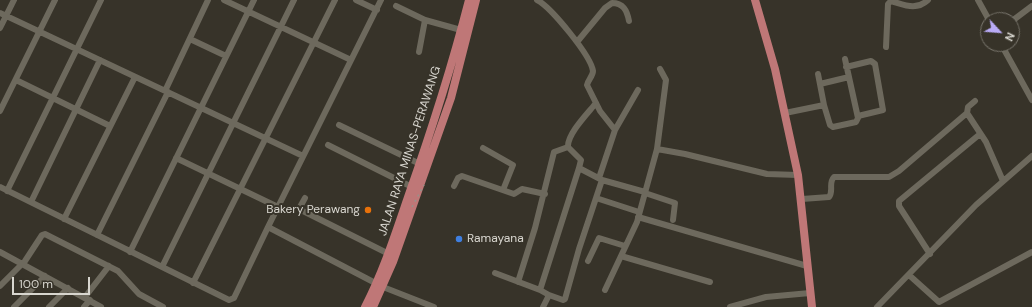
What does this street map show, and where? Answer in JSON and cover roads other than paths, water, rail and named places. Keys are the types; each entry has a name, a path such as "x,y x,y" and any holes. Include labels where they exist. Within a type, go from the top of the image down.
{"main road":[{"name":"JALAN RAYA MINAS-PERAWANG","path":"373,307 389,254 420,164 469,0"},
{"name":"JALAN RAYA MINAS-PERAWANG","path":"364,307 393,262 450,104 476,0"},
{"path":"755,0 776,69 798,175 802,199 812,307"}],"street":[{"path":"0,28 3,15 14,0"},
{"path":"0,111 55,0"},
{"path":"7,191 101,0"},
{"path":"97,235 166,92 208,0"},
{"path":"224,0 351,60"},
{"path":"130,252 254,0"},
{"path":"162,267 294,0"},
{"path":"193,283 335,0"},
{"path":"356,0 377,10"},
{"path":"0,187 225,299 233,299 381,0"},
{"path":"537,0 548,7 559,18 577,42 592,69 592,74 587,85 606,121 616,130"},
{"path":"886,47 888,4 892,1 904,6 915,7 922,5 928,0"},
{"path":"978,0 985,12"},
{"path":"577,42 605,8 612,3 622,5 626,10 629,21"},
{"path":"396,6 425,20 461,30"},
{"path":"1020,15 1032,6"},
{"path":"3,15 303,156"},
{"path":"418,52 425,20"},
{"path":"190,39 226,56"},
{"path":"1005,52 1032,100"},
{"path":"818,74 824,105 830,125 833,127 856,122 858,116 845,59"},
{"path":"31,202 100,60"},
{"path":"846,67 871,61 875,64 884,110 858,116"},
{"path":"605,290 639,215 657,149 666,80 660,69"},
{"path":"64,219 135,77"},
{"path":"820,84 849,77"},
{"path":"16,80 110,126"},
{"path":"494,273 563,300 565,299 616,130 638,90"},
{"path":"802,199 829,197 832,192 831,181 834,177 889,177 899,171 967,113 968,108 975,101"},
{"path":"568,147 569,139 581,121 596,103"},
{"path":"785,113 824,105"},
{"path":"967,113 980,134 1003,181"},
{"path":"339,125 420,164"},
{"path":"930,254 899,206 899,201 980,134"},
{"path":"328,145 412,187"},
{"path":"540,290 581,160 568,147"},
{"path":"518,282 545,194 554,152 568,147"},
{"path":"483,148 513,165 502,190"},
{"path":"657,149 685,154 767,174 798,175"},
{"path":"877,307 976,205 1032,156"},
{"path":"176,158 278,207"},
{"path":"579,168 601,179 676,203 673,220"},
{"path":"454,186 458,178 462,176 515,194 522,189 545,194"},
{"path":"305,198 300,207 301,210 389,254"},
{"path":"596,198 639,215 807,266"},
{"path":"268,227 379,285 434,307"},
{"path":"0,286 25,261 42,236 45,234 118,271 139,294 163,307"},
{"path":"588,261 599,238 625,246"},
{"path":"0,252 101,307"},
{"path":"909,275 939,302 1032,252"},
{"path":"621,256 710,282"},
{"path":"84,307 87,299 108,266"},
{"path":"14,307 45,276"},
{"path":"49,307 68,288"},
{"path":"730,307 766,297 810,293"},
{"path":"544,307 550,295"}],"railway":[{"path":"412,207 424,185"}],"place":[{"name":"Bakery Perawang","path":"368,210"},
{"name":"Ramayana","path":"459,239"}]}
